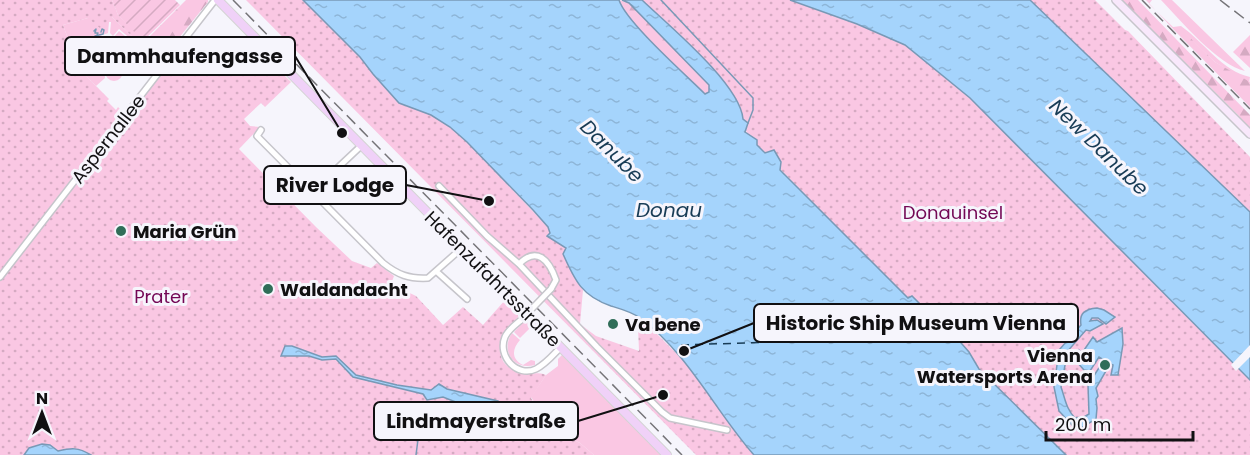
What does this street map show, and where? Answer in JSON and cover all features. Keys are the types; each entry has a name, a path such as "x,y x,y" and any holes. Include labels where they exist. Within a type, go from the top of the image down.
{"main road":[{"name":"Hafenzufahrtsstraße","path":"217,0 667,455"},
{"path":"1116,0 1250,134"}],"street":[{"name":"Aspernallee","path":"0,277 217,0"},
{"path":"261,130 256,136 396,274 428,278 462,248"},
{"path":"313,191 362,145"},
{"path":"439,186 670,418 727,430"},
{"path":"519,264 526,257 539,255 554,274 556,283 504,339 504,352 511,365 524,371 538,368 561,347"},
{"path":"437,272 467,299"}],"green space":[{"name":"Prater","path":"0,0 112,0 118,15 145,41 143,47 112,17 100,28 88,18 63,25 79,69 109,99 107,101 116,110 118,107 128,117 187,42 194,41 189,50 220,74 249,40 291,82 265,107 261,103 244,119 250,126 260,127 239,149 352,261 371,268 377,263 394,276 391,284 416,296 443,325 463,307 483,325 506,299 521,314 505,336 500,352 502,360 508,367 518,372 546,375 531,398 550,428 580,443 594,455 0,455"},
{"path":"112,0 175,0 180,5 143,41 118,15"},
{"path":"186,0 208,0 208,2 153,70 135,56 145,41"},
{"path":"246,0 303,0 360,57 393,97 406,106 431,115 450,127 467,142 548,227 550,233 548,236 566,248 575,279 583,290 580,324 596,336 639,351 640,317 688,365 754,455 696,455"},
{"path":"619,0 629,3 709,85 709,92 705,94 658,48 624,10"},
{"name":"Donauinsel","path":"642,0 790,0 857,24 905,45 970,98 1250,380 1250,455 1066,455 979,369 969,352 949,338 934,323 936,321 930,314 919,310 780,169 781,162 756,145 744,127 743,119"},
{"path":"1030,0 1095,0 1128,31 1250,157 1250,212"},
{"path":"1122,0 1138,0 1250,115 1250,132 1238,115"},
{"path":"1161,0 1172,0 1245,71 1224,61 1212,52"},
{"path":"1156,11 1173,27 1181,26 1231,69 1250,77 1249,83 1215,62 1181,30 1174,30"},
{"path":"112,17 143,47 135,56 127,50 133,41 119,29 113,36 110,33 111,22 109,22 108,33 95,38 90,45 95,58 104,67 105,78 96,86 79,69 63,25 88,18"},
{"path":"1181,29 1215,62 1250,82 1250,107 1174,30"},
{"path":"119,31 131,41 126,48 113,38"},
{"path":"1250,35 1250,68 1233,52"},
{"path":"106,36 97,48 113,61 106,65 99,62 93,48 97,41"},
{"path":"110,63 118,63 123,68 121,79 110,81 105,76 105,68"},
{"path":"526,319 531,327 520,338 514,332"},
{"path":"512,333 520,340 514,350 516,360 523,365 531,360 535,361 535,365 527,366 521,365 511,358 508,346"},
{"path":"562,355 661,455 594,455 580,443 550,428 531,397 546,375 558,366 558,359"}],"water":[{"name":"Donau","path":"303,0 619,0 624,10 658,48 705,94 709,92 709,85 629,3 622,0 642,0 685,39 730,89 739,105 743,119 748,123 745,132 757,140 757,145 765,153 774,150 781,162 780,170 908,298 912,296 921,305 920,310 930,314 936,321 934,323 949,338 955,336 969,352 979,369 1066,455 754,455 673,348 637,316 601,302 586,292 567,264 563,254 566,248 547,236 550,233 548,227 533,210 450,127 431,115 399,103 360,57"},
{"name":"New Danube","path":"790,0 1030,0 1250,212 1250,380 970,98 905,45 857,24"},
{"path":"1097,308 1115,317 1106,324 1098,318 1092,318 1090,321 1097,320 1103,324 1090,331 1086,330 1066,353 1061,387 1068,407 1075,418 1089,414 1088,385 1104,360 1099,357 1090,371 1084,370 1077,362 1079,350 1082,353 1093,337 1097,342 1122,328 1123,344 1118,375 1111,375 1113,365 1110,364 1096,388 1098,396 1096,419 1081,428 1072,425 1059,411 1054,387 1059,350 1081,325 1084,312"},
{"path":"285,346 292,346 322,357 336,356 356,375 431,390 439,384 447,389 498,401 502,405 498,410 466,406 443,397 427,400 423,394 353,377 336,359 281,356"},
{"path":"42,444 50,445 58,451 74,449 91,455 24,455 29,448"}],"pier":[{"path":"1250,345 1250,357 1236,371 1231,365"}],"waterway":[{"path":"661,0 753,98 753,110 748,123"},
{"path":"94,31 96,29 97,35"},
{"path":"101,32 102,29 104,30 103,34"},
{"path":"95,36 103,34"},
{"path":"416,455 421,416"}],"ferry route":[{"path":"681,345 936,337"}],"railway":[{"path":"233,0 682,455"},
{"path":"1142,0 1250,109"},
{"path":"1220,0 1250,23"}],"place":[{"name":"Dammhaufengasse","path":"342,133"},
{"name":"River Lodge","path":"489,201"},
{"name":"Maria Grün","path":"121,231"},
{"name":"Waldandacht","path":"268,289"},
{"name":"Va bene","path":"613,324"},
{"name":"Historic Ship Museum Vienna","path":"684,351"},
{"name":"Vienna Watersports Arena","path":"1105,365"},
{"name":"Lindmayerstraße","path":"663,395"}],"water label":[{"name":"Danube","path":"612,151"}]}
